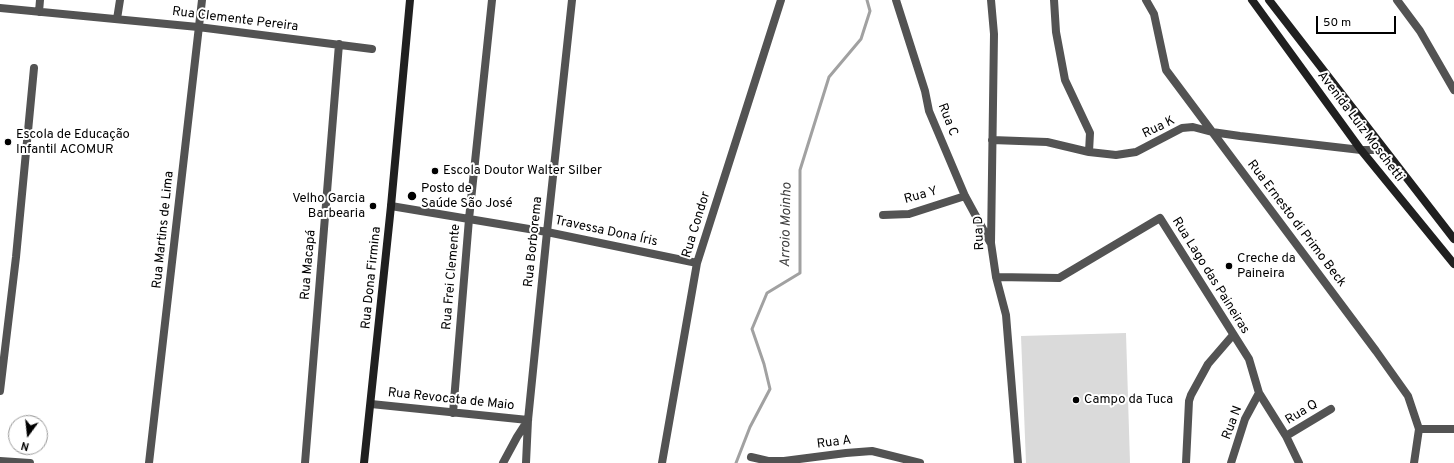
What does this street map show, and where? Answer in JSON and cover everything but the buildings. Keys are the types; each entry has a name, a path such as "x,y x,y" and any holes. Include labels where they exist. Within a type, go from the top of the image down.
{"street":[{"path":"39,12 40,0"},
{"path":"117,19 120,0"},
{"name":"Rua Martins de Lima","path":"149,463 202,0"},
{"name":"Rua Dona Firmina","path":"364,463 391,206 410,0"},
{"name":"Rua Frei Clemente","path":"453,413 469,219 492,0"},
{"name":"Rua Borborema","path":"526,463 528,420 572,0"},
{"name":"Rua Condor","path":"662,463 697,263 781,0"},
{"name":"Rua C","path":"896,0 925,91 929,111 965,196 990,243"},
{"name":"Rua D","path":"991,0 994,34 990,243 996,277 1006,315 1018,463"},
{"path":"1054,0 1056,32 1065,80 1090,133 1089,152"},
{"name":"Rua Ernesto di Primo Beck","path":"1146,0 1154,14 1166,70 1408,396 1419,429 1414,463"},
{"name":"Avenida Luiz Moschetti","path":"1252,0 1361,150 1454,264"},
{"name":"Avenida Luiz Moschetti","path":"1269,0 1454,239"},
{"path":"1397,0 1420,31 1454,90"},
{"name":"Rua Clemente Pereira","path":"0,8 198,27 372,49"},
{"name":"Rua Macapá","path":"305,463 339,44"},
{"path":"0,391 16,257 34,68"},
{"name":"Rua K","path":"992,140 1047,142 1089,152 1116,155 1136,152 1182,128 1193,127 1212,132 1361,150 1384,150"},
{"name":"Rua Y","path":"883,215 909,214 965,196"},
{"name":"Travessa Dona Íris","path":"391,206 547,232 697,263"},
{"name":"Rua Lago das Paineiras","path":"996,277 1059,278 1160,218 1249,359 1259,393 1286,436 1300,463"},
{"path":"1186,463 1189,401 1191,395 1208,364 1233,335"},
{"name":"Rua N","path":"1231,463 1245,419 1259,393"},
{"name":"Rua Revocata de Maio","path":"370,404 528,420"},
{"name":"Rua Q","path":"1286,436 1331,409"},
{"path":"502,463 528,420"},
{"path":"1419,429 1454,429"},
{"name":"Rua A","path":"751,457 768,461 784,461 872,451 920,463"},
{"path":"0,460 30,463"}],"shaded area":[{"name":"Campo da Tuca","path":"1126,333 1130,463 1026,463 1021,336"}],"waterway":[{"name":"Arroio Moinho","path":"736,463 750,427 770,389 764,364 752,329 767,293 800,273 800,170 829,77 861,39 870,11 867,0"}],"place":[{"name":"Escola de Educação Infantil ACOMUR","path":"8,142"},
{"name":"Escola Doutor Walter Silber","path":"435,171"},
{"name":"Posto de Saúde São José","path":"412,196"},
{"name":"Velho Garcia Barbearia","path":"373,206"},
{"name":"Creche da Paineira","path":"1229,266"},
{"name":"Campo da Tuca","path":"1076,400"}]}
